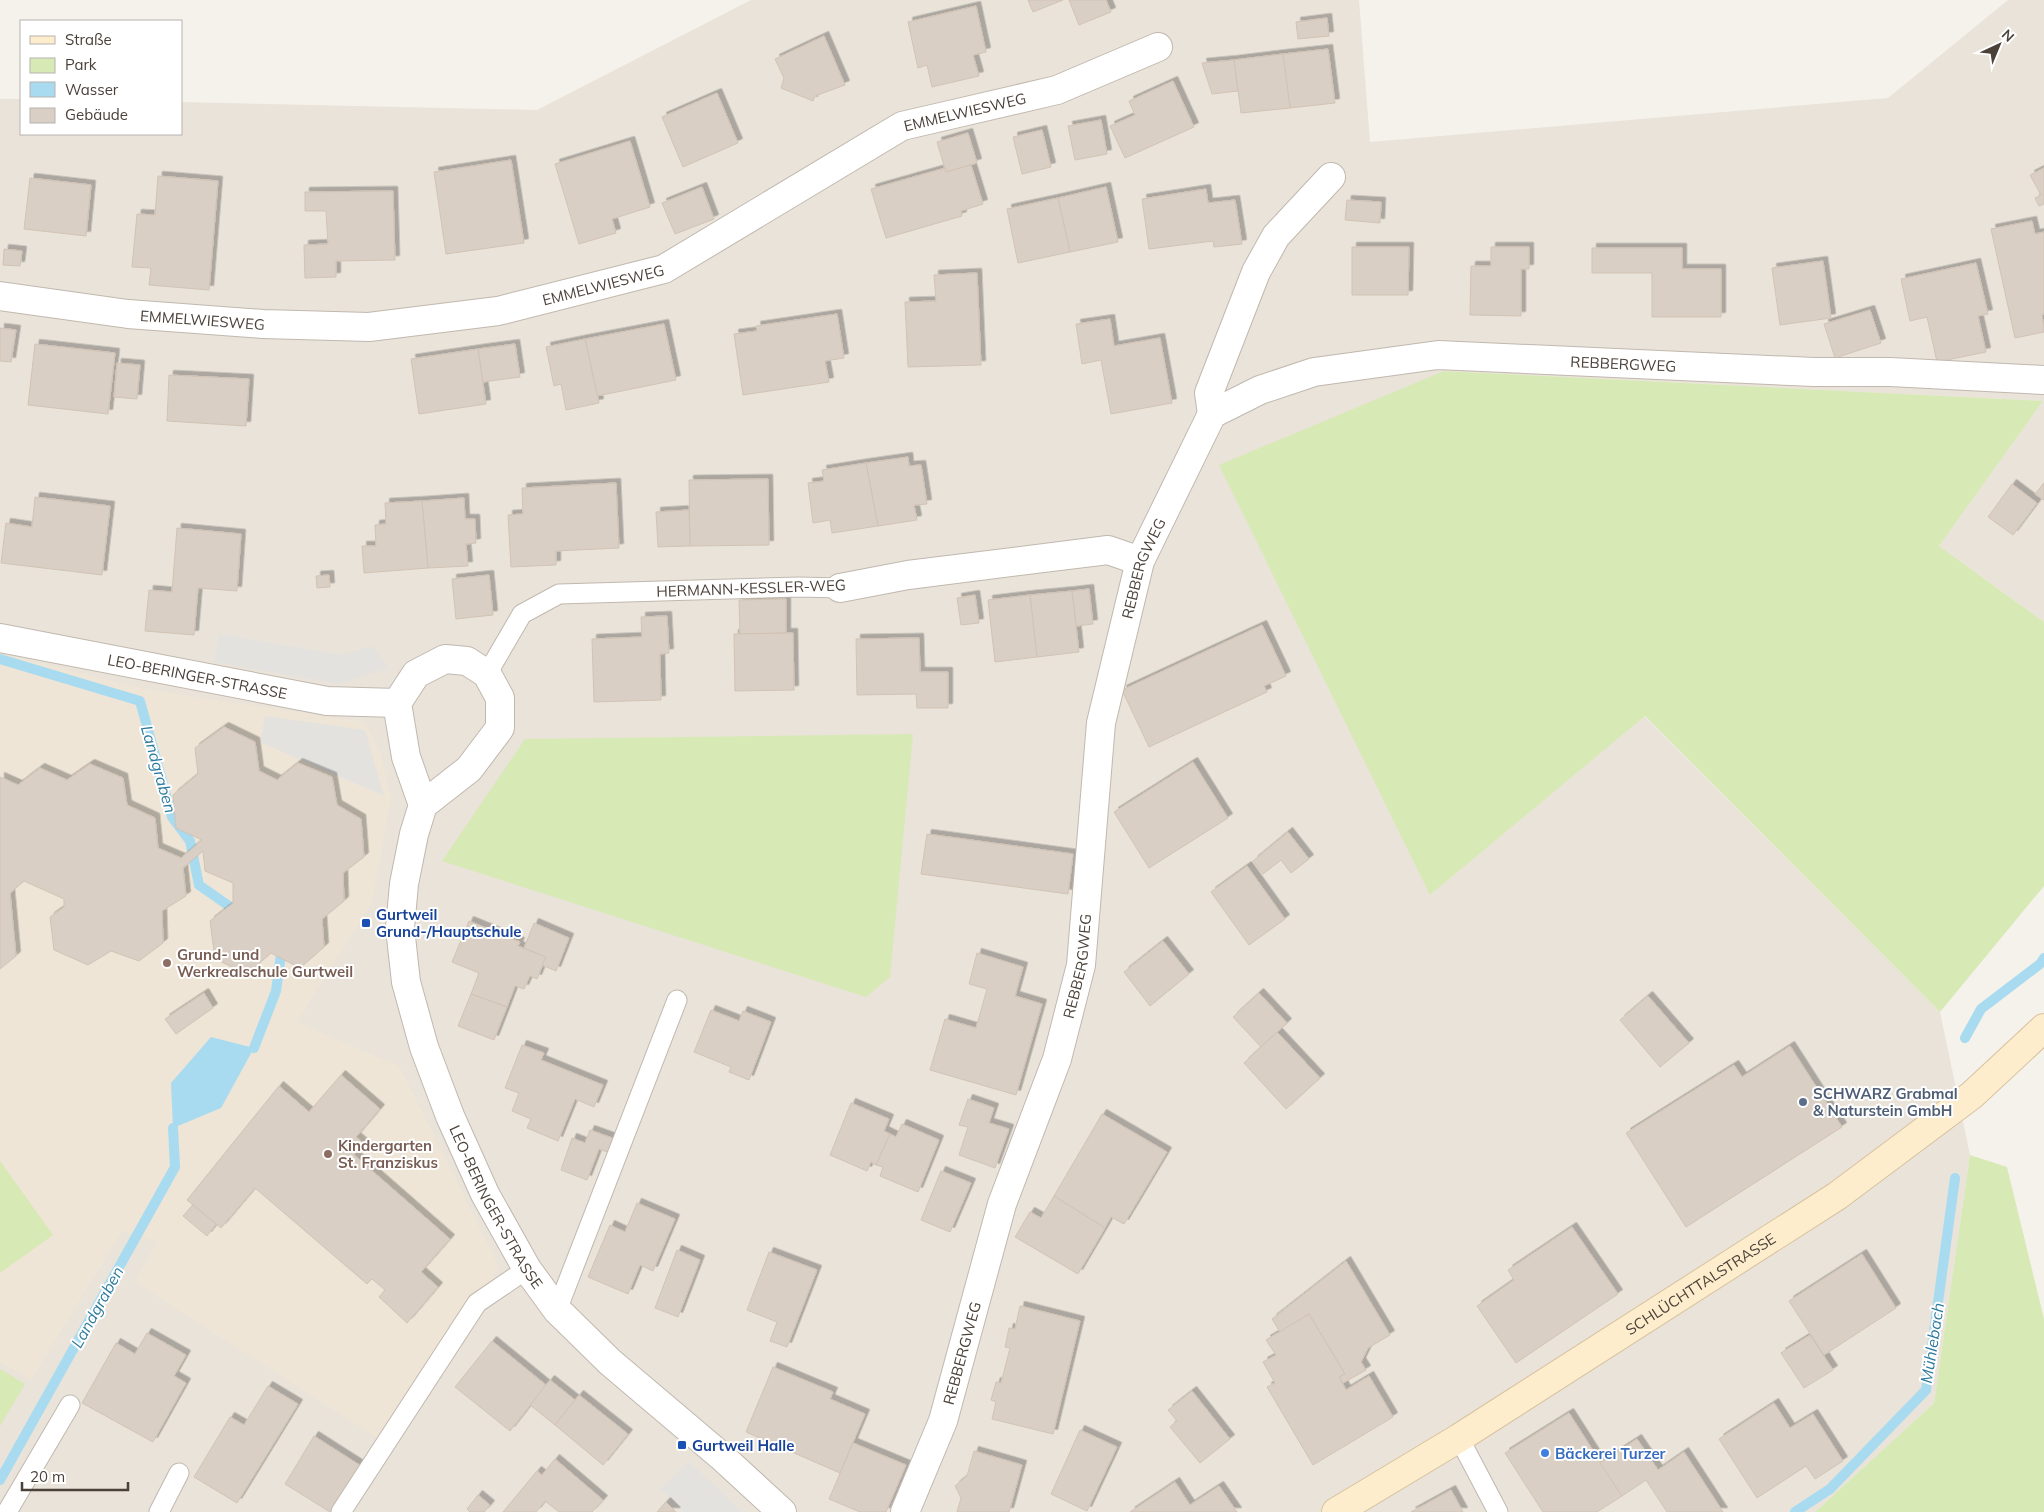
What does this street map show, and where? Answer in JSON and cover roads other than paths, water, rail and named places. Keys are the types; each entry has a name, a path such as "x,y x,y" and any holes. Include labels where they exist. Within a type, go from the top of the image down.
{"main road":[{"name":"SCHLÜCHTTALSTRASSE","path":"1336,1512 1459,1438 1837,1196 1972,1096 2044,1028"}],"street":[{"name":"EMMELWIESWEG","path":"0,296 128,314 272,324 369,327 498,310 664,269 902,126 1057,90 1158,47"},
{"name":"REBBERGWEG","path":"905,1512 943,1421 1002,1204 1057,1059 1081,965 1101,723 1140,561 1212,414 1209,393 1256,272 1276,236 1331,177"},
{"name":"REBBERGWEG","path":"1212,414 1260,390 1314,372 1438,355 1814,372 1890,372 2044,380"},
{"name":"HERMANN-KESSLER-WEG","path":"840,588 908,575 1108,550 1140,561"},
{"name":"LEO-BERINGER-STRASSE","path":"0,638 327,701 397,703"},
{"path":"445,659 467,661 488,674 500,698 500,728 469,768 423,805 406,757 397,703 416,674 445,659"},
{"name":"LEO-BERINGER-STRASSE","path":"423,805 414,834 406,876 400,928 406,982 424,1047 450,1116 485,1194 527,1270 557,1310 610,1362 721,1456 782,1512"}],"lane":[{"name":"HERMANN-KESSLER-WEG","path":"488,674 522,614 559,594 799,587 840,588"},
{"path":"557,1310 677,1000"},
{"path":"341,1512 477,1303 527,1270"},
{"path":"7,1512 70,1405"},
{"path":"1459,1438 1498,1512"},
{"path":"159,1512 179,1473"}],"water":[{"path":"211,1037 254,1048 221,1108 173,1128 171,1083"}],"waterway":[{"name":"Landgraben","path":"0,659 140,701 172,817 190,841 199,885 239,913"},
{"name":"Landgraben","path":"254,1048 276,991 282,947"},
{"name":"Mühlebach","path":"1965,1038 1981,1009 2040,964 2044,958"},
{"name":"Landgraben","path":"0,1480 175,1167 173,1128"},
{"name":"Mühlebach","path":"1795,1512 1830,1489 1926,1390 1955,1178"}],"place":[{"name":"Gurtweil Grund-/Hauptschule","path":"366,923"},
{"name":"Grund- und Werkrealschule Gurtweil","path":"167,963"},
{"name":"SCHWARZ Grabmal & Naturstein GmbH","path":"1803,1102"},
{"name":"Kindergarten St. Franziskus","path":"328,1154"},
{"name":"Gurtweil Halle","path":"682,1445"},
{"name":"Bäckerei Turzer","path":"1545,1453"}]}
